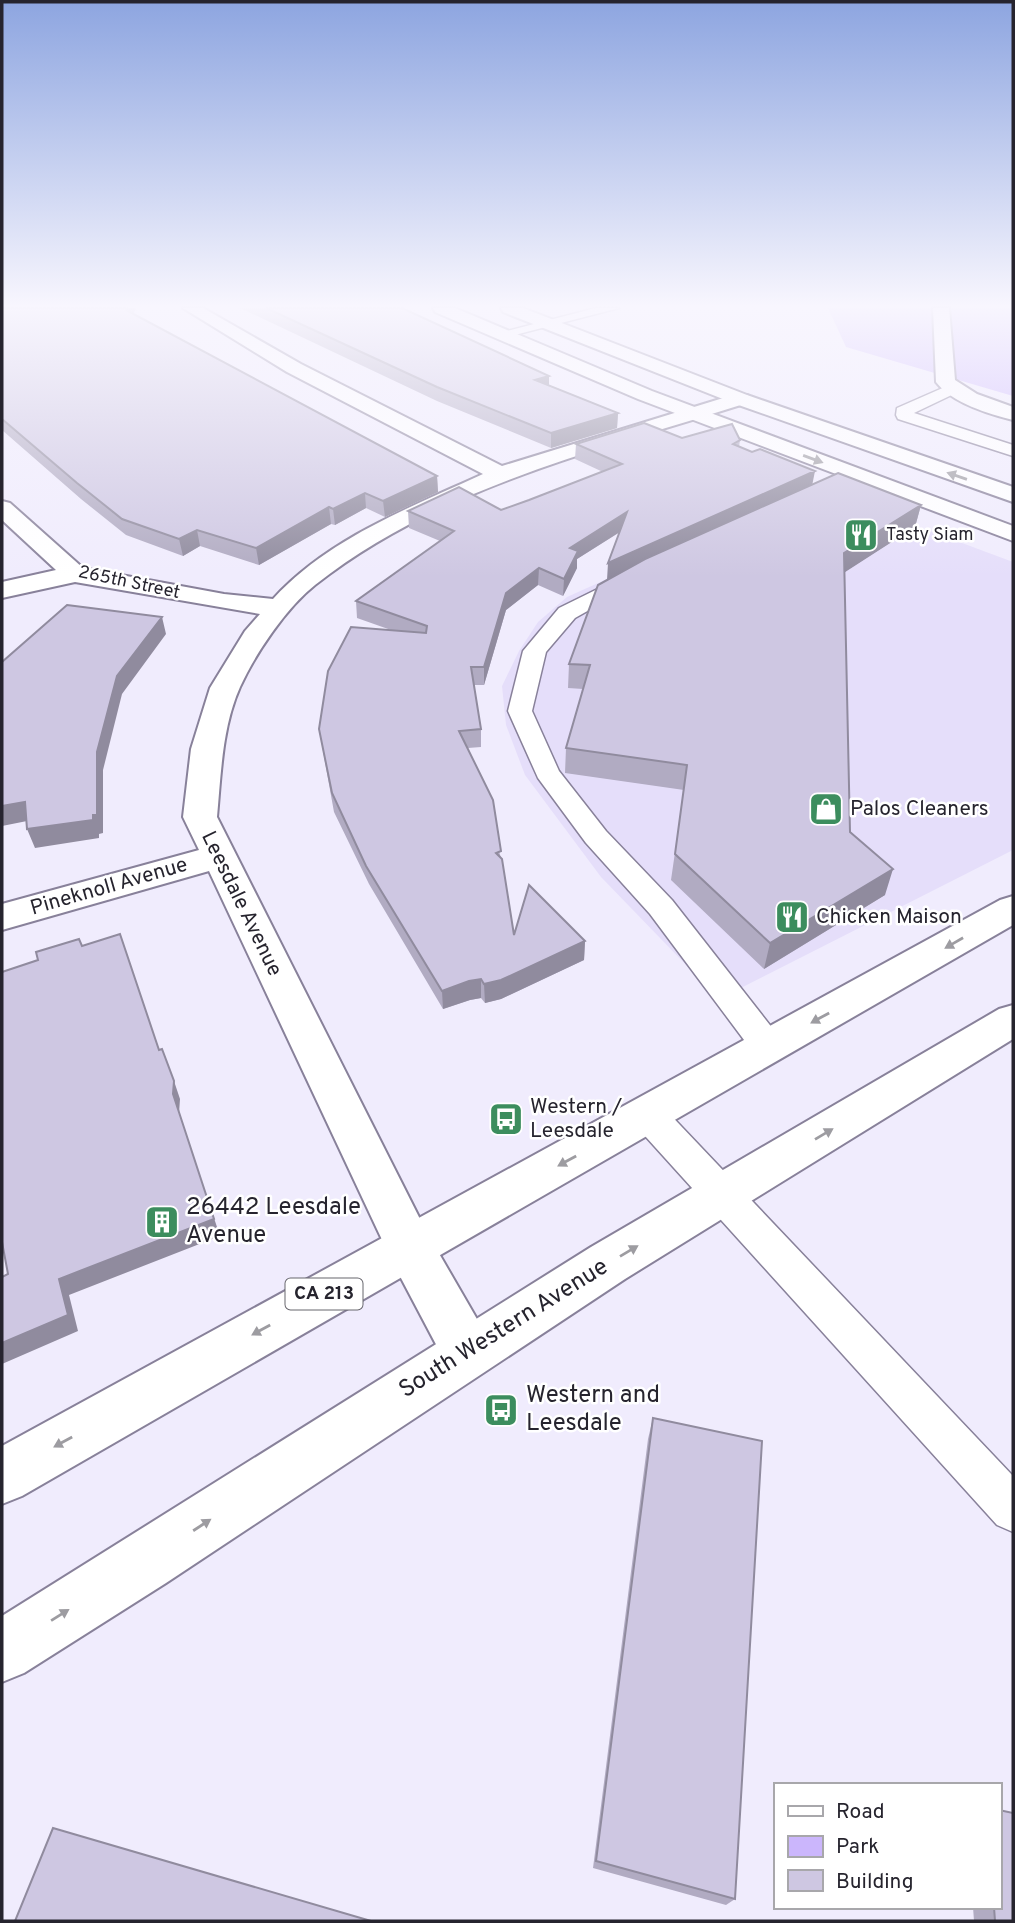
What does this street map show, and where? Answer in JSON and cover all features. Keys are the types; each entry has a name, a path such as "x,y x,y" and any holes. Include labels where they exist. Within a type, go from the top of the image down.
{"street":[{"path":"352,398 500,474"},
{"path":"653,398 1013,534"},
{"path":"737,398 1013,495"},
{"path":"970,398 1013,414"},
{"name":"Leesdale Avenue","path":"467,1351 409,1246 217,857 200,817 207,749 225,688 259,631 304,581 377,532 500,474 740,399"},
{"name":"265th Street","path":"2,508 75,574 224,602 280,608"},
{"path":"2,590 75,574"},
{"name":"Pineknoll Avenue","path":"2,917 217,857"},
{"name":"CA 213","path":"2,1476 409,1246 649,1116 1013,909"},
{"name":"South Western Avenue","path":"2,1651 145,1562 467,1351 1013,1020"}],"lane":[{"path":"933,398 903,412 904,415 1013,451"},
{"path":"827,487 855,475"},
{"path":"659,564 567,613 535,651 520,711 547,772 596,837 660,907 768,1047"},
{"path":"649,1116 1013,1509"}],"shaded area":[{"path":"812,487 1013,562 1013,850 719,999 601,877 525,775 506,725 502,686 519,651 538,622 567,597"}],"building":[{"path":"2,398 290,398 437,476 383,501 365,493 333,509 329,507 256,548 197,530 179,539 122,519 2,419"},
{"path":"464,398 580,398 618,413 551,433"},
{"path":"644,423 682,438 732,424 740,440 733,444 752,452 760,449 815,471 608,563 627,512 570,548 578,551 564,579 539,568 506,593 484,667 471,667 481,729 459,731 493,800 501,851 496,853 502,859 514,935 529,885 585,941 501,980 484,984 481,979 469,981 442,991 366,866 332,793 319,729 328,671 351,627 426,633 427,626 356,601 454,531 408,511 459,487 501,510 529,500 622,464 576,444"},
{"path":"838,473 921,505 844,553 850,832 893,869 770,943 675,854 687,765 566,748 590,665 569,664 598,585 645,559"},
{"path":"67,605 162,617 117,676 97,752 97,815 93,815 93,820 27,829 25,802 2,806 2,662"},
{"path":"120,934 159,1050 162,1049 174,1081 173,1094 214,1219 59,1279 68,1315 2,1343 2,1277 8,1274 2,1242 2,972 38,960 36,952 79,939 82,946"},
{"path":"653,1418 762,1441 735,1899 596,1861"},
{"path":"1001,1810 1013,1813 1013,1921 995,1921 994,1909 1001,1909"},
{"path":"53,1828 371,1921 15,1921"}],"place":[{"name":"Tasty Siam","path":"861,535"},
{"name":"Palos Cleaners","path":"826,809"},
{"name":"Chicken Maison","path":"792,917"},
{"name":"Western / Leesdale","path":"506,1119"},
{"name":"26442 Leesdale Avenue","path":"162,1222"},
{"name":"Western and Leesdale","path":"501,1410"}]}
